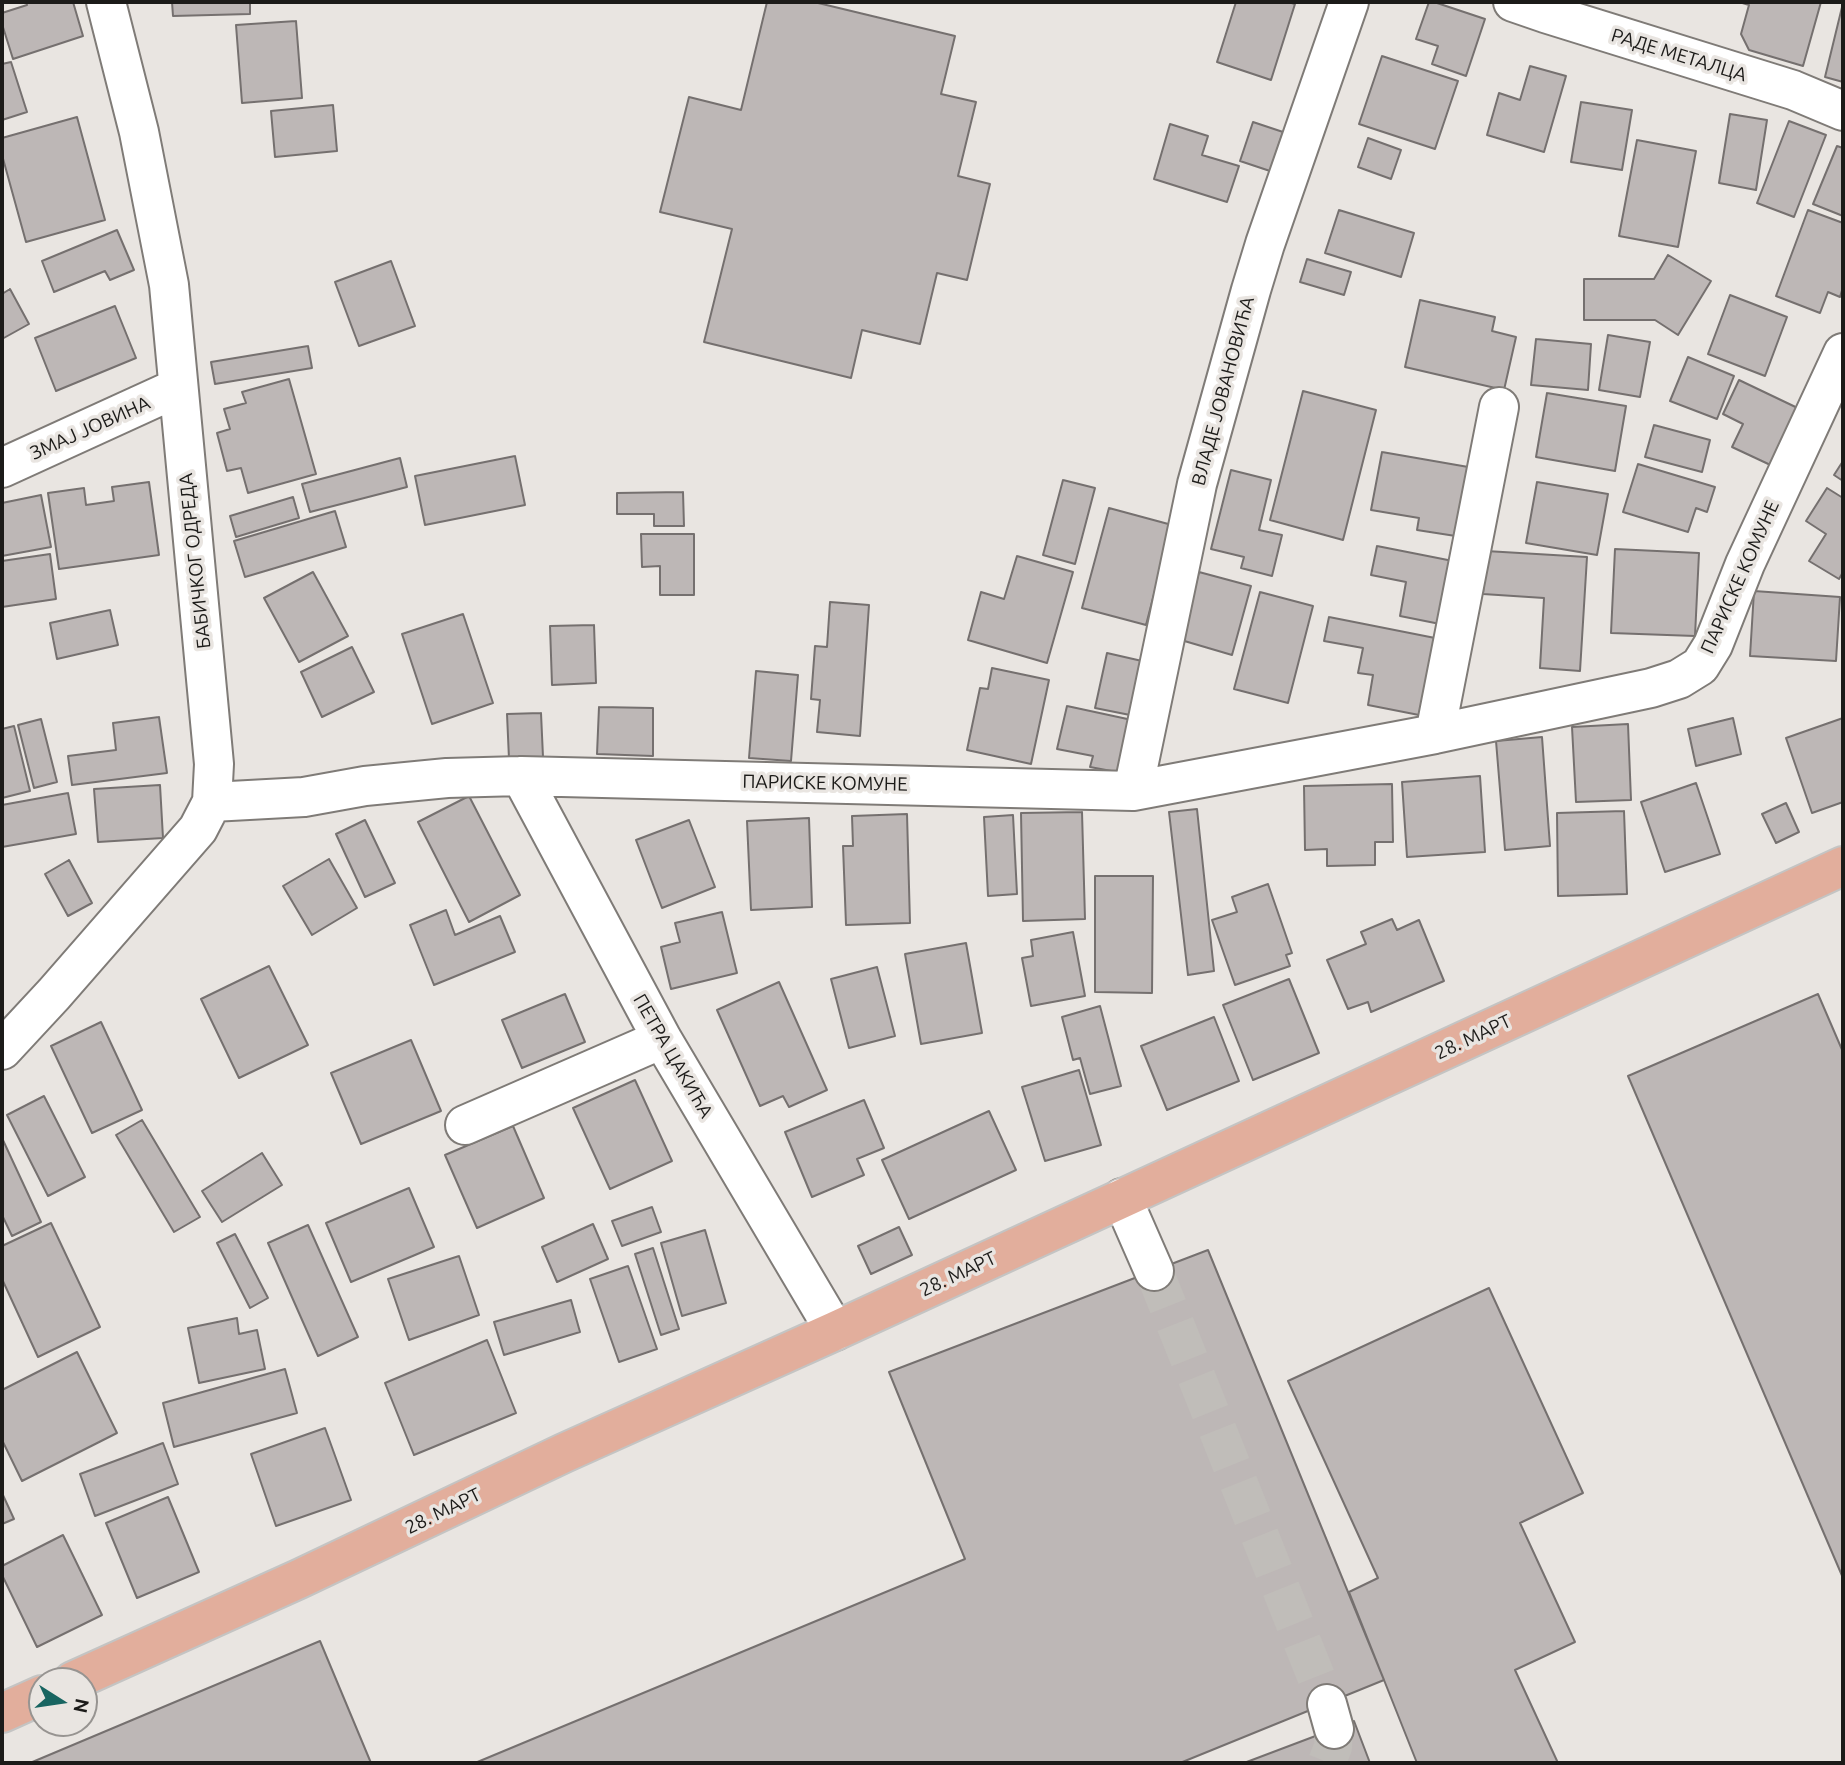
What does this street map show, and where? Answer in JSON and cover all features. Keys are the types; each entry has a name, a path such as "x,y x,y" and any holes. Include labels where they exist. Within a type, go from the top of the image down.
{"main road":[{"name":"28. МАРТ","path":"98,1670 1843,866"},
{"path":"2,1713 28,1701"}],"street":[{"name":"БАБИЧКОГ ОДРЕДА","path":"2,1050 198,829 212,802 214,764 169,285 139,132 106,2"},
{"name":"ВЛАДЕ ЈОВАНОВИЋА","path":"1133,791 1197,484 1265,244 1349,2"},
{"name":"РАДЕ МЕТАЛЦА","path":"1513,2 1793,90 1843,111"},
{"name":"ПАРИСКЕ КОМУНЕ","path":"212,802 304,797 365,786 447,778 522,776 1133,791 1435,734 1651,688 1679,679 1700,666 1713,645 1745,564 1843,353"},
{"name":"ЗМАЈ ЈОВИНА","path":"2,468 177,388"},
{"path":"1435,734 1499,407"},
{"name":"ПЕТРА ЦАКИЋА","path":"522,776 662,1040 835,1331"},
{"path":"465,1125 662,1040"},
{"path":"1122,1198 1154,1271"}],"building":[{"path":"26,2 73,2 83,36 13,59 2,24 2,13 27,5"},
{"path":"172,2 250,2 250,14 173,16"},
{"path":"767,2 814,2 955,36 941,94 976,102 958,176 990,184 967,280 937,273 920,344 862,330 851,378 704,342 732,229 660,212 689,97 741,110"},
{"path":"1236,2 1295,4 1271,80 1217,62"},
{"path":"1429,2 1485,19 1466,76 1432,64 1438,46 1416,39"},
{"path":"1739,2 1821,2 1803,66 1749,50 1741,34 1749,5"},
{"path":"1843,3 1843,82 1825,77"},
{"path":"296,21 302,98 242,103 236,25"},
{"path":"1382,56 1458,81 1435,149 1359,124"},
{"path":"11,62 27,112 2,120 2,64"},
{"path":"1530,66 1566,76 1544,152 1487,135 1499,93 1520,100"},
{"path":"1581,102 1632,110 1622,170 1571,162"},
{"path":"333,105 337,151 275,157 271,111"},
{"path":"1730,114 1767,120 1756,190 1719,183"},
{"path":"77,117 105,220 26,242 2,155 2,138"},
{"path":"1789,121 1826,135 1794,217 1757,203"},
{"path":"1253,122 1283,132 1270,171 1240,161"},
{"path":"1170,124 1208,136 1202,155 1239,166 1227,202 1154,179"},
{"path":"1368,138 1401,150 1391,179 1358,167"},
{"path":"1637,140 1696,151 1678,247 1619,236"},
{"path":"1837,146 1843,148 1843,216 1813,204"},
{"path":"1339,210 1414,233 1401,277 1325,253"},
{"path":"1808,210 1843,223 1843,287 1840,297 1828,292 1820,313 1776,296"},
{"path":"117,230 134,270 110,280 105,271 54,292 42,261"},
{"path":"1668,255 1711,281 1678,335 1655,320 1584,320 1584,279 1654,279"},
{"path":"1307,259 1351,272 1344,295 1300,282"},
{"path":"391,261 415,326 359,346 335,282"},
{"path":"10,289 29,324 2,339 2,294"},
{"path":"1730,295 1787,317 1765,376 1708,354"},
{"path":"1420,300 1495,317 1492,331 1516,337 1504,390 1405,367"},
{"path":"115,306 136,358 56,391 35,338"},
{"path":"1608,335 1650,342 1640,397 1599,390"},
{"path":"1536,339 1591,344 1588,390 1531,385"},
{"path":"308,346 312,368 215,384 211,362"},
{"path":"1688,357 1734,376 1717,419 1670,401"},
{"path":"289,379 316,474 248,493 241,468 227,471 217,433 230,429 224,409 246,403 242,392"},
{"path":"1739,380 1806,412 1779,469 1732,447 1743,424 1723,414"},
{"path":"1303,391 1376,410 1343,540 1270,520"},
{"path":"1547,393 1626,406 1615,471 1536,457"},
{"path":"1654,425 1710,440 1702,472 1645,457"},
{"path":"1382,452 1474,468 1462,537 1417,530 1419,518 1371,510"},
{"path":"515,456 525,505 425,525 415,476"},
{"path":"400,458 407,487 310,512 302,484"},
{"path":"1843,461 1843,481 1834,475"},
{"path":"1638,464 1715,487 1707,512 1696,508 1688,532 1623,512"},
{"path":"1231,470 1271,480 1259,530 1282,535 1272,576 1241,568 1244,557 1211,549"},
{"path":"1063,480 1095,488 1075,564 1043,555"},
{"path":"149,482 159,555 59,569 48,493 84,488 86,505 114,501 112,487"},
{"path":"1537,482 1608,494 1597,555 1526,543"},
{"path":"1827,488 1843,498 1843,572 1839,579 1809,561 1826,534 1806,521"},
{"path":"683,492 684,526 654,526 654,514 617,514 617,493"},
{"path":"41,495 51,547 2,556 2,503"},
{"path":"293,497 299,518 236,537 230,516"},
{"path":"1109,508 1172,525 1146,625 1082,608"},
{"path":"335,511 346,547 245,577 234,541"},
{"path":"641,534 694,534 694,595 660,595 660,566 642,567"},
{"path":"1377,546 1463,563 1450,626 1400,616 1406,582 1371,575"},
{"path":"1615,549 1699,553 1695,636 1611,633"},
{"path":"1486,551 1587,557 1580,671 1540,668 1544,598 1483,594"},
{"path":"50,554 56,599 2,607 2,561"},
{"path":"1017,556 1073,572 1047,663 968,640 981,592 1004,599"},
{"path":"313,572 348,636 299,662 264,598"},
{"path":"1199,572 1251,586 1232,655 1181,640"},
{"path":"1754,591 1840,597 1836,661 1750,656"},
{"path":"1260,592 1313,606 1288,703 1234,689"},
{"path":"830,602 869,605 860,736 817,732 820,700 811,699 815,646 827,647"},
{"path":"110,610 118,645 57,659 50,623"},
{"path":"463,614 493,703 432,724 402,634"},
{"path":"1329,617 1435,638 1419,715 1368,705 1373,675 1358,673 1363,648 1324,641"},
{"path":"594,625 596,683 552,685 550,626"},
{"path":"352,647 374,692 322,717 301,672"},
{"path":"1107,653 1142,661 1130,715 1095,708"},
{"path":"992,668 1049,680 1031,764 967,750 980,688 988,689"},
{"path":"756,671 798,675 791,761 749,758"},
{"path":"1067,706 1132,720 1122,773 1090,767 1093,756 1057,749"},
{"path":"599,707 653,708 653,756 597,754"},
{"path":"541,713 543,757 509,759 507,714"},
{"path":"159,717 167,773 72,785 68,756 116,750 113,723"},
{"path":"1733,718 1741,754 1696,766 1688,729"},
{"path":"1843,718 1843,802 1812,813 1786,738"},
{"path":"41,719 57,782 34,788 18,725"},
{"path":"1628,724 1631,800 1576,802 1572,727"},
{"path":"14,726 30,791 2,798 2,729"},
{"path":"1542,737 1550,846 1505,850 1496,741"},
{"path":"1480,776 1485,852 1407,857 1402,782"},
{"path":"1696,783 1720,854 1665,872 1641,802"},
{"path":"1392,784 1393,842 1375,842 1375,865 1327,866 1327,849 1305,850 1304,786"},
{"path":"160,785 163,838 98,842 94,789"},
{"path":"68,793 76,834 2,847 2,805"},
{"path":"469,796 520,895 469,922 418,822"},
{"path":"1786,803 1799,832 1776,843 1762,814"},
{"path":"1197,809 1214,971 1188,975 1169,812"},
{"path":"1624,811 1627,894 1558,896 1557,813"},
{"path":"1082,812 1085,919 1023,921 1021,813"},
{"path":"907,814 910,923 846,925 843,846 853,846 852,816"},
{"path":"1013,815 1017,894 988,896 984,817"},
{"path":"809,818 812,907 751,910 747,821"},
{"path":"365,820 395,883 365,897 336,834"},
{"path":"689,820 715,887 662,908 636,840"},
{"path":"329,859 357,908 312,935 283,886"},
{"path":"69,860 92,903 68,916 45,874"},
{"path":"1095,876 1153,876 1152,993 1095,992"},
{"path":"1268,884 1292,953 1286,955 1290,966 1235,985 1212,920 1237,912 1232,897"},
{"path":"446,910 455,935 500,916 515,952 434,985 410,925"},
{"path":"722,912 737,973 671,989 661,947 680,942 675,923"},
{"path":"1392,919 1397,930 1419,920 1444,981 1371,1012 1368,1002 1348,1009 1327,960 1366,944 1361,932"},
{"path":"1073,932 1085,996 1031,1006 1022,958 1033,956 1031,940"},
{"path":"966,943 982,1033 921,1044 905,954"},
{"path":"269,966 308,1045 239,1078 201,999"},
{"path":"877,967 895,1036 849,1048 831,979"},
{"path":"1289,979 1319,1053 1253,1080 1223,1005"},
{"path":"779,982 827,1090 789,1107 783,1096 760,1106 717,1010"},
{"path":"565,994 585,1042 522,1068 502,1020"},
{"path":"1818,994 1843,1052 1843,1578 1628,1076"},
{"path":"1100,1006 1121,1086 1090,1094 1080,1058 1073,1060 1062,1017"},
{"path":"1214,1017 1239,1081 1167,1110 1141,1046"},
{"path":"101,1022 142,1110 92,1133 51,1046"},
{"path":"411,1040 441,1111 361,1144 331,1073"},
{"path":"1079,1070 1101,1145 1045,1161 1022,1087"},
{"path":"635,1080 672,1161 610,1189 573,1108"},
{"path":"44,1096 85,1177 48,1196 7,1115"},
{"path":"864,1100 884,1148 857,1159 864,1175 812,1197 785,1132"},
{"path":"989,1111 1016,1170 909,1219 882,1160"},
{"path":"142,1120 200,1217 174,1232 116,1135"},
{"path":"513,1126 544,1198 477,1228 445,1155"},
{"path":"2,1138 41,1222 12,1236 2,1215"},
{"path":"262,1153 282,1185 222,1222 202,1191"},
{"path":"409,1188 434,1247 351,1282 326,1223"},
{"path":"652,1207 661,1232 622,1246 612,1221"},
{"path":"51,1223 100,1327 38,1357 2,1279 2,1246"},
{"path":"593,1224 608,1259 557,1282 542,1247"},
{"path":"308,1225 358,1337 318,1356 268,1243"},
{"path":"899,1227 912,1255 871,1274 858,1246"},
{"path":"705,1230 726,1303 682,1316 661,1243"},
{"path":"235,1234 268,1298 250,1308 217,1243"},
{"path":"653,1248 679,1329 661,1335 635,1254"},
{"path":"1208,1250 1384,1680 1180,1763 475,1763 965,1559 889,1372"},
{"path":"459,1256 479,1315 409,1340 388,1279"},
{"path":"628,1266 657,1349 619,1362 590,1279"},
{"path":"1489,1288 1583,1493 1520,1523 1575,1642 1515,1670 1558,1763 1417,1763 1349,1592 1378,1578 1288,1381"},
{"path":"571,1300 580,1332 504,1355 494,1322"},
{"path":"237,1318 239,1334 257,1330 265,1369 199,1383 188,1328"},
{"path":"487,1340 516,1413 414,1455 385,1383"},
{"path":"77,1352 117,1433 22,1481 2,1440 2,1390"},
{"path":"285,1369 297,1413 174,1447 163,1403"},
{"path":"325,1428 351,1500 276,1526 251,1454"},
{"path":"163,1443 178,1484 95,1516 80,1474"},
{"path":"2,1493 14,1519 2,1524"},
{"path":"168,1497 199,1572 137,1598 106,1523"},
{"path":"63,1535 102,1615 37,1647 2,1575 2,1566"},
{"path":"320,1641 371,1763 30,1763 92,1737 98,1737 98,1734"},
{"path":"1354,1721 1370,1763 1244,1763 1334,1729"}],"tunnel":[{"path":"1154,1271 1327,1704"},
{"path":"1324,1763 1327,1762 1333,1747 1334,1729"}]}
